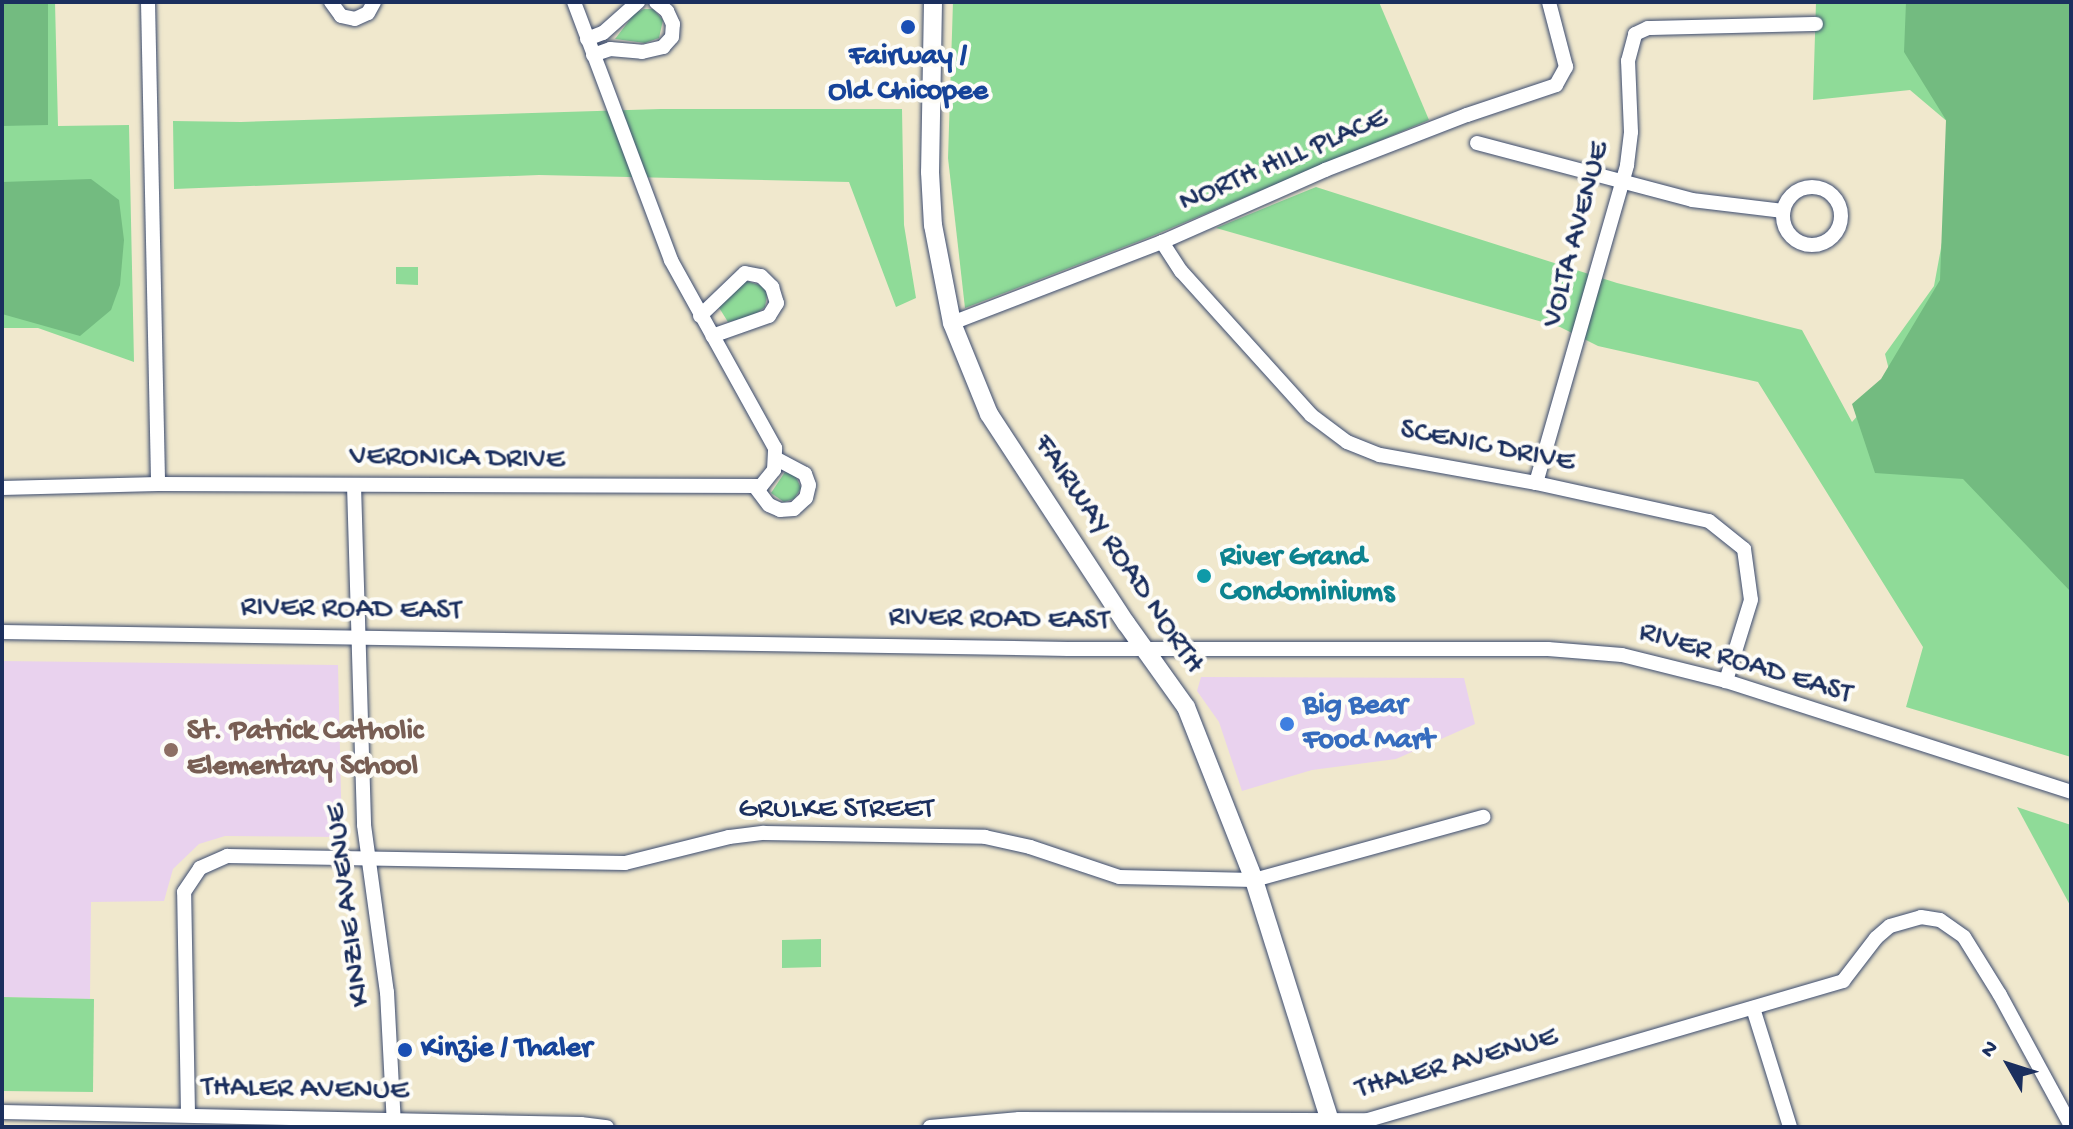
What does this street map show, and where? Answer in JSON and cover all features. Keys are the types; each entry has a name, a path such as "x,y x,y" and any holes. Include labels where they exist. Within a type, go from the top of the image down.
{"main road":[{"name":"FAIRWAY ROAD NORTH","path":"933,2 930,172 933,225 952,323 989,414 1143,648 1186,707 1254,880 1331,1124"}],"street":[{"path":"148,2 158,484"},
{"path":"331,2 341,16 355,19 368,13 374,2"},
{"path":"574,2 671,260 775,448 777,459 770,476 756,488 769,505 780,510 794,509 806,498 809,485 805,474 777,459"},
{"path":"587,39 603,33 638,2"},
{"path":"593,55 610,49 642,52 663,47 672,37 673,24 667,11 656,2"},
{"name":"NORTH HILL PLACE","path":"952,323 1162,242 1325,170 1467,115 1556,85 1566,67 1549,2"},
{"name":"VOLTA AVENUE","path":"1536,483 1623,181 1631,132 1628,61 1635,34 1648,28 1816,24"},
{"path":"1477,143 1692,200 1783,211"},
{"path":"1812,187 1822,189 1838,204 1840,224 1828,241 1808,245 1791,236 1785,228 1783,211 1793,194 1812,187"},
{"name":"SCENIC DRIVE","path":"1162,242 1181,271 1311,415 1347,442 1380,455 1536,483 1709,521 1744,549 1751,600 1726,681"},
{"path":"700,316 745,273 764,278 774,290 776,306 769,316 712,336"},
{"name":"VERONICA DRIVE","path":"2,488 158,484 756,488"},
{"name":"KINZIE AVENUE","path":"354,485 367,860 387,992 394,1123"},
{"name":"RIVER ROAD EAST","path":"2,632 1143,648 1548,649 1622,655 1726,681 2071,792"},
{"name":"GRULKE STREET","path":"188,1114 183,907 190,879 212,860 227,856 625,863 729,837 764,833 969,837 1030,847 1119,877 1254,880 1483,817"},
{"name":"THALER AVENUE","path":"930,1127 1019,1119 1331,1124 1368,1120 1843,981 1876,938 1890,926 1921,917 1953,927 1964,937 2000,995 2071,1126"},
{"path":"1753,1008 1790,1127"},
{"name":"THALER AVENUE","path":"2,1112 188,1114 394,1123 607,1127"}],"shaded area":[{"name":"St. Patrick Catholic Elementary School","path":"2,661 338,665 342,837 225,836 199,844 173,869 164,901 91,902 90,999 2,997"},
{"path":"1201,677 1464,678 1475,724 1396,759 1312,770 1242,791 1219,722 1197,691"}],"green space":[{"path":"2,2 55,2 58,126 129,125 134,362 38,328 2,328"},
{"path":"2,2 48,2 48,125 2,126"},
{"path":"953,2 1379,2 1429,120 1150,237 965,308 948,158"},
{"path":"1816,2 2071,2 2071,757 1906,707 1923,647 1758,382 1598,346 1560,327 1216,228 1316,187 1617,283 1802,330 1852,422 1891,378 1885,354 1934,286 1962,134 1910,90 1813,100"},
{"path":"1906,2 2071,2 2071,592 1963,479 1875,473 1852,404 1881,379 1940,280 1946,120 1904,52"},
{"path":"653,9 663,20 659,38 645,43 615,39 635,13"},
{"path":"661,109 902,109 904,225 916,298 896,307 849,182 539,175 174,189 173,121 241,122"},
{"path":"91,179 119,200 124,240 120,285 111,310 80,336 2,314 2,182"},
{"path":"396,267 418,267 418,285 396,284"},
{"path":"746,281 763,286 767,295 765,307 753,316 728,322 718,306"},
{"path":"785,472 795,475 801,488 794,499 784,502 771,493"},
{"path":"2017,807 2071,825 2071,907"},
{"path":"821,939 821,967 782,968 782,940"},
{"path":"2,997 94,999 93,1092 2,1091"}],"place":[{"name":"Fairway / Old Chicopee","path":"908,27"},
{"name":"River Grand Condominiums","path":"1204,576"},
{"name":"Big Bear Food Mart","path":"1287,724"},
{"name":"St. Patrick Catholic Elementary School","path":"171,750"},
{"name":"Kinzie / Thaler","path":"405,1050"}]}
